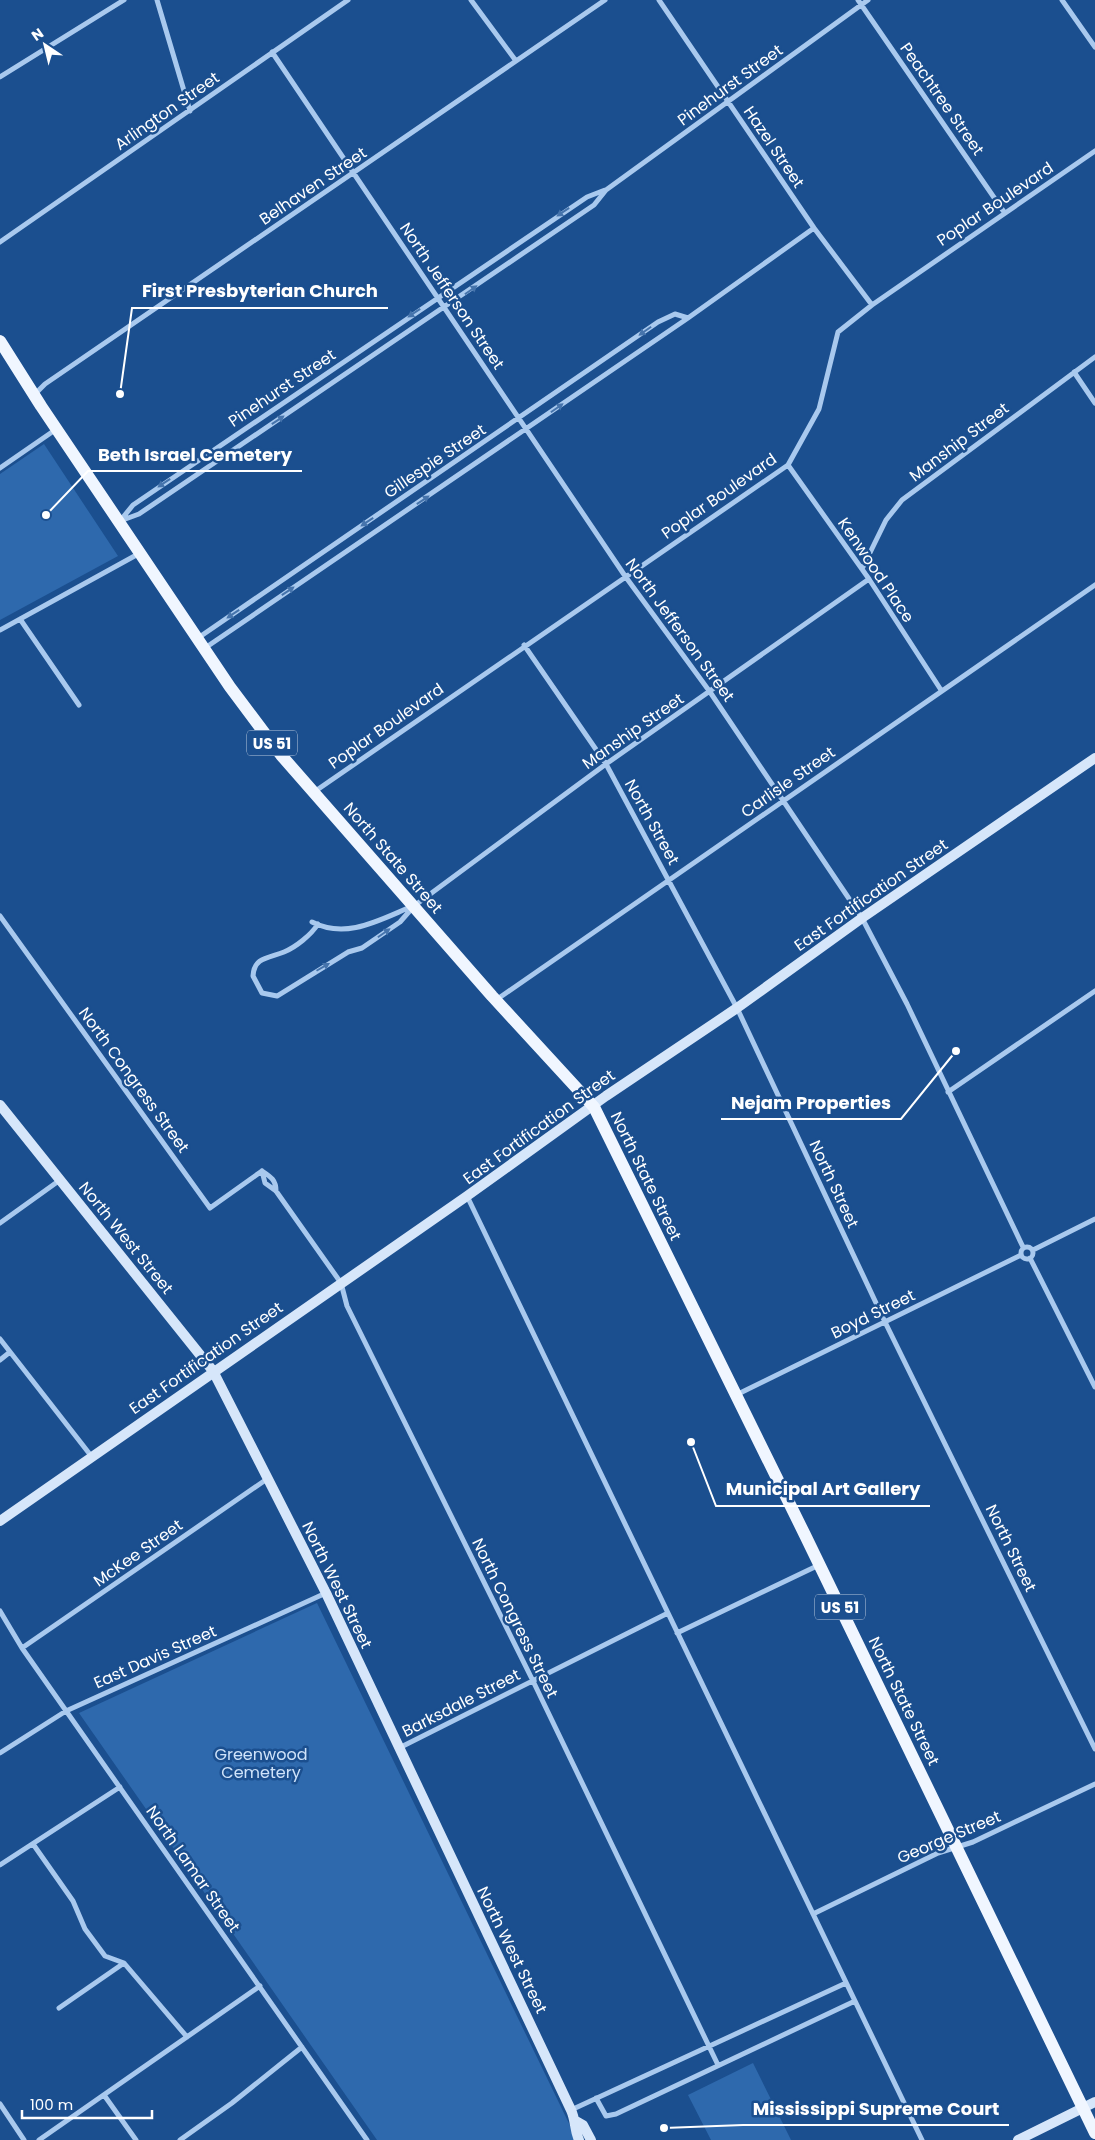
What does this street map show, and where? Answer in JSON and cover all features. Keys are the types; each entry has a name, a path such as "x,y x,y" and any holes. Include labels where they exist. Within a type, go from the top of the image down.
{"main road":[{"name":"North State Street","path":"0,341 56,429 201,643 270,740 313,792 496,1000 594,1107 820,1565 1095,2133"}],"street":[{"path":"0,76 124,0"},
{"path":"157,0 190,111"},
{"name":"Arlington Street","path":"0,242 348,0"},
{"path":"471,0 516,62"},
{"name":"Belhaven Street","path":"35,394 45,384 605,0"},
{"name":"Hazel Street","path":"659,0 814,228 872,305"},
{"name":"Peachtree Street","path":"858,0 1004,212"},
{"name":"Pinehurst Street","path":"120,522 133,505 522,240 587,197 606,190 868,0"},
{"path":"1062,0 1095,47"},
{"name":"North Jefferson Street","path":"272,52 625,576 710,692 862,918 1023,1248"},
{"name":"Poplar Boulevard","path":"313,792 788,465 819,409 838,332 872,305 1004,212 1095,151"},
{"name":"Pinehurst Street","path":"120,522 139,514 444,308 594,205 606,190"},
{"name":"Gillespie Street","path":"201,643 527,429 814,228"},
{"path":"522,240 528,250"},
{"name":"Gillespie Street","path":"201,643 664,318 679,314 688,318"},
{"path":"381,335 389,345"},
{"name":"Manship Street","path":"862,569 886,520 902,500 1095,357"},
{"path":"1074,372 1095,403"},
{"path":"321,376 328,386"},
{"path":"0,468 56,429"},
{"name":"Kenwood Place","path":"788,465 869,579 942,690"},
{"path":"0,630 140,553"},
{"name":"Manship Street","path":"414,906 366,926 343,928 315,923 313,932 285,951 265,957 256,965 253,976 262,994 277,996 348,952 362,948 400,922 414,906 606,764 869,579"},
{"name":"Carlisle Street","path":"496,1000 1095,585"},
{"path":"20,619 78,705"},
{"name":"North Street","path":"524,645 606,764 737,1008 885,1322 1095,1749"},
{"name":"East Fortification Street","path":"0,1521 340,1282 594,1107 622,1085 737,1008 862,918 1095,758"},
{"name":"North Congress Street","path":"0,916 210,1208 262,1171"},
{"path":"948,1092 1095,991"},
{"name":"North West Street","path":"0,1105 213,1371 326,1593 571,2110 576,2121 575,2131 579,2140"},
{"name":"North Congress Street","path":"262,1171 272,1178 276,1184 276,1191"},
{"name":"North Congress Street","path":"262,1171 265,1183 276,1191 340,1282 346,1306 533,1681 718,2065"},
{"path":"0,1223 60,1180"},
{"path":"467,1196 922,2140"},
{"path":"1033,1250 1095,1219"},
{"path":"1028,1246 1033,1250 1034,1254 1030,1258 1026,1259 1021,1256 1023,1248 1028,1246"},
{"name":"Boyd Street","path":"736,1396 1021,1256"},
{"path":"1030,1258 1095,1387"},
{"path":"0,1339 92,1457"},
{"path":"0,1360 10,1352"},
{"name":"McKee Street","path":"22,1648 267,1479"},
{"path":"677,1632 820,1565"},
{"name":"East Davis Street","path":"2,1752 66,1711 326,1593"},
{"name":"North Lamar Street","path":"0,1611 22,1648 367,2140"},
{"name":"Barksdale Street","path":"399,1748 668,1613"},
{"path":"1089,1735 1095,1732"},
{"path":"0,1745 2,1752"},
{"name":"George Street","path":"813,1914 938,1854 973,1842 1095,1784"},
{"path":"0,1866 120,1787"},
{"path":"33,1844 73,1901 85,1929 105,1956 124,1962 187,2037"},
{"path":"59,2008 124,1962"},
{"path":"571,2110 846,1982"},
{"path":"39,2140 260,1986"},
{"path":"596,2098 603,2112 610,2116 855,2001"},
{"path":"180,2140 232,2103 302,2047"},
{"path":"104,2095 136,2140"},
{"path":"1018,2140 1095,2102"},
{"path":"0,2104 24,2140"},
{"name":"North West Street","path":"576,2121 584,2126 591,2140"}],"green space":[{"path":"44,444 118,556 0,620 0,474"},
{"name":"Greenwood Cemetery","path":"317,1603 577,2140 377,2140 79,1713"},
{"path":"753,2063 791,2140 711,2140 688,2095"}],"place":[{"name":"First Presbyterian Church","path":"120,394"},
{"name":"Beth Israel Cemetery","path":"46,515"},
{"name":"Nejam Properties","path":"956,1051"},
{"name":"Municipal Art Gallery","path":"691,1442"},
{"name":"Mississippi Supreme Court","path":"664,2128"}]}
